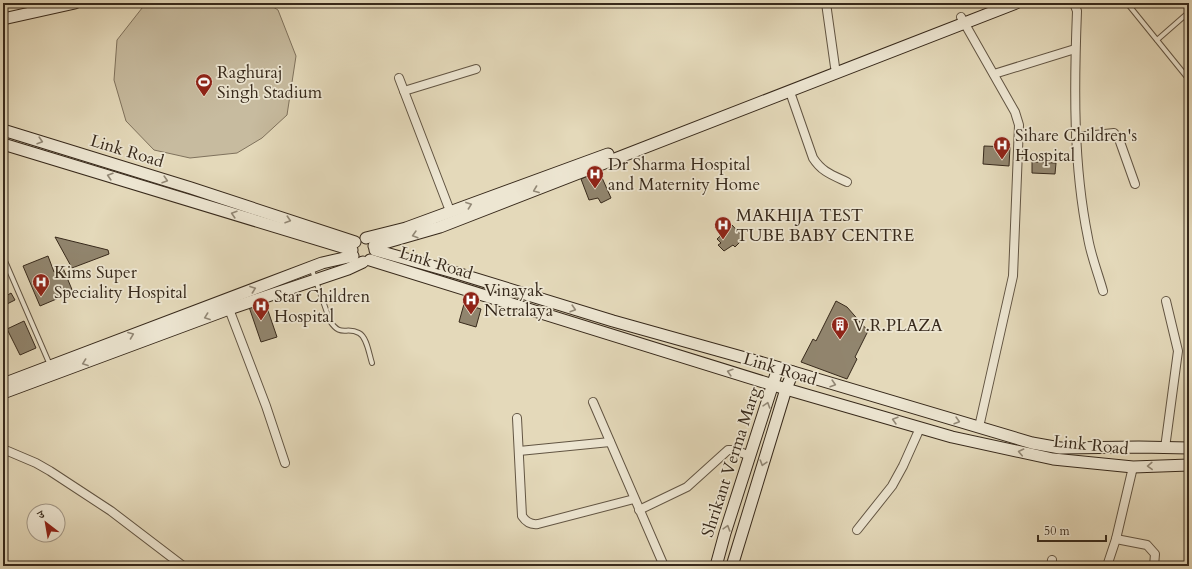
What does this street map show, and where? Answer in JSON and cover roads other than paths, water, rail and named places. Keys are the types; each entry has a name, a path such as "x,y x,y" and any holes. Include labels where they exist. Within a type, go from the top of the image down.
{"street":[{"path":"3,19 75,3"},
{"path":"826,3 835,67"},
{"path":"375,248 440,227 790,92 963,21 997,3"},
{"path":"3,393 229,309 348,269 358,254 358,239 406,228 613,152 835,67 1016,3"},
{"path":"1074,3 1077,11 1075,49 1076,137 1082,204 1088,239 1103,290"},
{"path":"963,21 1015,112 1019,125 1013,276 979,427"},
{"path":"994,74 1075,49"},
{"path":"404,91 476,69"},
{"path":"399,78 450,211"},
{"path":"790,92 815,162 822,170 847,182"},
{"name":"Link Road","path":"3,130 184,186 358,254"},
{"path":"1076,137 1114,133 1119,139 1135,184"},
{"name":"Link Road","path":"3,144 773,385 952,437 1053,459 1134,467 1189,465"},
{"path":"3,384 322,263 358,254 374,254 375,248 370,240 366,238"},
{"name":"Link Road","path":"375,248 613,321 793,372 1032,443 1060,448 1189,448"},
{"path":"1165,448 1178,351 1166,300"},
{"path":"229,309 266,406 285,463"},
{"name":"Shrikant Verma Marg","path":"716,566 778,368"},
{"name":"Shrikant Verma Marg","path":"732,566 786,389 793,372"},
{"path":"593,402 664,566"},
{"path":"517,418 522,516 528,523 538,524 634,499"},
{"path":"857,530 892,486 903,466 920,428"},
{"path":"519,451 610,442"},
{"path":"3,449 36,463 56,474 111,511 184,566"},
{"path":"640,510 687,487 728,450 735,450 750,456"},
{"path":"1107,566 1116,539 1134,467"},
{"path":"1116,539 1147,545 1156,554 1154,566"}],"lane":[{"path":"1127,3 1189,78"},
{"path":"1157,40 1189,12"},
{"path":"5,261 50,366"},
{"path":"311,267 330,321 334,328 342,331 359,333 364,339 372,363"}],"place":[{"name":"Raghuraj Singh Stadium","path":"204,97"},
{"name":"Sihare Children's Hospital","path":"1002,160"},
{"name":"Dr Sharma Hospital and Maternity Home","path":"595,189"},
{"name":"MAKHIJA TEST TUBE BABY CENTRE","path":"723,240"},
{"name":"Kims Super Speciality Hospital","path":"41,297"},
{"name":"Vinayak Netralaya","path":"471,315"},
{"name":"Star Children Hospital","path":"261,321"},
{"name":"V.R.PLAZA","path":"840,340"}]}
